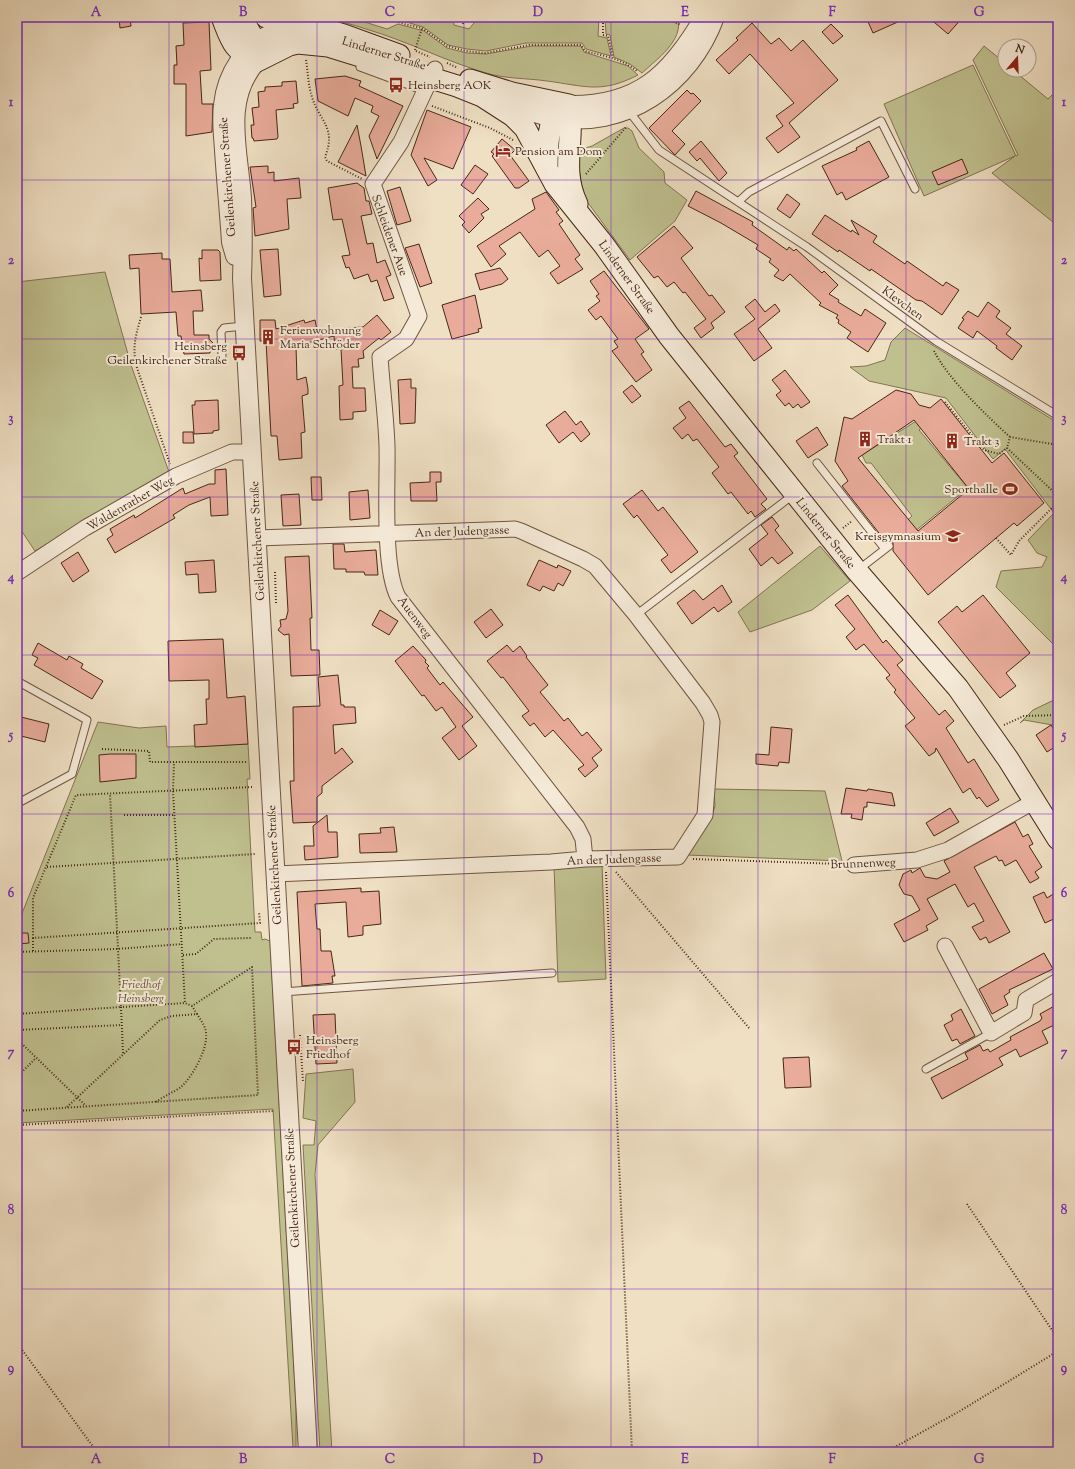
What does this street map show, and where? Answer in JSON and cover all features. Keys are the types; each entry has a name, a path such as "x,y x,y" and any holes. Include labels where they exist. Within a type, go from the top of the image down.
{"main road":[{"path":"222,17 233,45 254,54"},
{"path":"240,17 254,54"},
{"path":"266,17 300,22 377,46 412,52"},
{"name":"Linderner Straße","path":"254,54 298,43 432,77 512,93 563,111 568,151 570,189 591,228"},
{"name":"Linderner Straße","path":"412,52 432,77 482,96 513,116 528,135 559,190 591,228 669,336 857,571 958,688 1008,759 1058,839"},
{"path":"547,170 548,133 563,111"}],"street":[{"path":"563,111 618,101 648,86 682,49 704,17"},
{"path":"563,111 588,119 631,114 656,96 684,71 700,51 708,36 715,17"},
{"name":"Linderner Straße","path":"254,54 277,32 294,30 310,32 376,52 412,52"},
{"name":"Geilenkirchener Straße","path":"254,54 230,78 226,90 222,119 231,242 242,278 308,1452"},
{"name":"Schleidener Aue","path":"406,339 419,316 373,184 401,142 432,77"},
{"name":"Linderner Straße","path":"482,96 563,111"},
{"name":"Auenweg","path":"406,339 380,357 386,444 388,533 392,585 398,597 577,826 583,840 585,859"},
{"name":"Waldenrather Weg","path":"17,573 85,528 176,476 232,452 251,452"},
{"name":"An der Judengasse","path":"257,538 515,529 521,531 595,566 636,616 703,703 712,722 705,815 678,857 585,859 550,862 276,874"},
{"name":"Brunnenweg","path":"854,865 918,860 948,850 1034,802"},
{"path":"945,946 991,1033 1024,1013 1026,1000 1058,981"}],"lane":[{"path":"352,63 432,77"},
{"name":"Klevchen","path":"631,114 659,150 807,247 936,341 1058,416"},
{"path":"738,202 749,192 881,121 915,189"},
{"path":"222,356 221,332 224,328 245,326"},
{"path":"817,463 887,547 857,571"},
{"path":"636,616 795,494"},
{"path":"17,681 87,720 81,747 72,774 22,801"},
{"path":"282,992 552,973"},
{"path":"926,1069 991,1033"}],"path":[{"path":"388,17 422,28 447,46 466,51 485,53 530,44 581,45 585,51 613,58 630,65"},
{"path":"463,24 465,17"},
{"path":"603,17 603,35 608,36 613,58"},
{"path":"655,22 658,17"},
{"path":"422,28 412,52 432,77 490,128 515,142 528,135"},
{"path":"305,55 312,98 326,124 329,140 325,157 327,161 373,184"},
{"path":"432,77 464,70"},
{"path":"570,189 631,114"},
{"path":"141,318 134,342 137,368 168,460 176,476"},
{"path":"936,341 934,352 984,413 1010,437 1058,445"},
{"path":"945,402 984,450 999,454 1007,448 1010,437"},
{"path":"1007,448 1058,496"},
{"path":"996,538 1011,555 1019,541 1058,502"},
{"path":"841,529 848,523"},
{"path":"988,731 1024,716 1058,715"},
{"path":"102,749 149,751 150,762 248,762"},
{"path":"174,762 174,815 185,1004"},
{"path":"33,951 33,898 76,795 252,787"},
{"path":"110,794 123,1053"},
{"path":"124,816 174,815"},
{"path":"47,867 255,854"},
{"name":"Brunnenweg","path":"678,857 854,865"},
{"path":"605,859 749,1028"},
{"path":"605,859 632,1452"},
{"path":"33,938 260,923 259,912"},
{"path":"183,956 196,954 214,939 251,938"},
{"path":"17,952 117,949 182,944"},
{"path":"17,1111 258,1095 252,967 192,1006"},
{"path":"17,1014 185,1004 192,1006 205,1028 206,1036 198,1064 190,1078 179,1088 168,1093 156,1102"},
{"path":"66,1107 160,1020 172,1016 197,1014"},
{"path":"17,1024 17,1030 122,1025"},
{"path":"17,1040 86,1106"},
{"path":"17,1077 36,1058"},
{"path":"17,1125 288,1110"},
{"path":"967,1204 1058,1340"},
{"path":"17,1343 97,1452"},
{"path":"886,1452 960,1411 1058,1351"}],"green space":[{"path":"322,17 349,17 387,29 398,24 424,31 447,48 467,53 486,54 532,46 581,46 584,52 628,66 638,75 614,85 603,87 501,76 471,68 381,34"},
{"path":"390,17 453,17 454,25 469,29 479,17 599,17 598,36 607,38 611,56 586,49 582,43 526,43 486,51 467,49 448,45 423,27"},
{"path":"605,17 675,17 678,19 679,27 677,35 668,49 642,73 630,64 614,57 610,35 606,34"},
{"path":"984,46 997,57 997,78 1023,78 1048,99 1058,89 1058,226 992,173 1015,156 924,196 884,104 973,65 1016,156 1018,155 973,60"},
{"path":"624,128 628,128 632,131 639,148 664,172 665,183 687,200 675,221 630,260 583,196 578,160 582,149 592,146"},
{"path":"105,272 131,365 169,472 35,551 17,524 17,282"},
{"path":"905,328 1058,423 1058,649 996,587 1001,571 1042,567 1047,557 1037,553 1028,540 1054,513 1005,449 993,459 946,398 869,381 850,367 866,366 885,360 891,342"},
{"path":"921,418 925,425 919,430 968,488 908,537 900,527 912,516 871,463 866,463 862,455"},
{"path":"820,546 850,581 812,610 750,632 738,612"},
{"path":"1058,698 1058,726 1024,720 1020,723 1033,710"},
{"name":"Friedhof Heinsberg","path":"98,722 139,728 166,726 167,747 248,744 250,779 247,779 255,932 261,932 262,940 265,939 270,941 296,1406 296,1452 194,1452 293,1448 273,1109 17,1123 17,926"},
{"path":"714,789 825,791 842,861 686,855 712,816 715,806"},
{"path":"602,864 606,979 558,982 554,866"},
{"path":"353,1069 355,1102 318,1145 315,1174 332,1452 320,1452 303,1145 314,1145 316,1121 303,1118 306,1074"}],"building":[{"path":"119,17 130,17 131,26 120,28"},
{"path":"866,17 909,17 873,33"},
{"path":"928,17 963,17 948,34"},
{"path":"209,22 211,70 200,71 202,104 213,104 212,132 186,136 186,84 174,84 174,65 177,65 176,46 184,45 183,23"},
{"path":"752,23 771,44 779,38 791,51 803,40 838,80 789,123 800,137 778,153 766,138 783,126 776,116 794,103 750,54 729,74 716,60 738,40 736,38"},
{"path":"831,24 843,36 833,44 822,32"},
{"path":"345,76 361,81 359,86 403,106 377,159 369,136 379,116 371,112 373,106 355,98 348,116 318,101 315,79"},
{"path":"296,81 298,103 293,104 294,108 276,110 277,139 254,141 252,138 251,125 254,125 252,108 259,107 258,92 265,91 265,87 282,86 282,82"},
{"path":"687,90 691,94 693,93 701,101 672,131 685,144 675,155 649,128"},
{"path":"427,110 471,127 453,169 424,158 437,180 428,186 411,155"},
{"path":"357,125 361,146 366,176 338,162"},
{"path":"502,139 515,150 510,155 529,181 519,188 515,188 492,156 494,154 491,152"},
{"path":"701,141 727,173 719,181 700,158 697,161 689,152"},
{"path":"869,141 889,177 846,200 842,192 837,195 822,166 857,150 856,148"},
{"path":"962,159 968,173 938,185 932,172"},
{"path":"475,165 488,174 473,194 461,185"},
{"path":"268,166 268,173 274,172 274,181 299,178 301,198 287,199 289,229 255,236 253,208 256,207 250,167"},
{"path":"357,183 364,188 366,201 369,201 372,214 361,216 367,244 373,243 377,263 385,260 391,275 386,277 394,298 384,301 377,280 371,282 368,274 354,279 349,267 346,268 342,256 350,255 342,219 333,220 328,188"},
{"path":"400,187 411,221 397,225 387,191"},
{"path":"696,191 753,222 752,225 787,250 789,247 794,251 796,249 822,273 824,271 838,285 829,294 839,300 838,302 861,316 865,309 886,323 868,352 847,338 851,332 838,323 839,320 836,318 838,315 819,305 821,303 790,274 783,281 774,276 779,270 769,262 771,259 756,249 758,245 721,223 688,206"},
{"path":"546,192 559,210 556,212 563,221 559,224 580,255 575,259 583,269 558,284 550,273 560,266 548,250 539,257 520,232 499,246 506,254 491,267 477,246 535,209 532,199"},
{"path":"787,194 800,204 790,218 777,209"},
{"path":"478,198 489,209 481,214 484,218 469,233 462,225 465,222 459,216"},
{"path":"825,215 851,232 852,230 859,235 851,220 877,236 873,242 905,264 907,261 943,286 946,282 959,290 942,315 922,301 916,300 871,269 870,271 839,250 838,252 812,234"},
{"path":"674,226 693,248 681,258 709,296 712,295 725,312 711,323 714,328 701,338 694,328 706,319 685,292 683,293 674,282 667,287 658,276 654,278 637,257"},
{"path":"419,244 432,283 420,287 405,248"},
{"path":"278,249 281,295 264,297 260,250"},
{"path":"202,250 218,250 220,252 221,280 200,281 199,258 202,259"},
{"path":"162,253 162,259 170,259 172,292 201,290 203,311 193,311 194,335 209,335 209,339 214,344 210,349 210,353 184,354 181,336 178,336 176,312 141,314 139,268 130,269 129,255"},
{"path":"500,268 508,279 502,284 480,290 475,274"},
{"path":"604,271 649,329 635,339 644,352 641,354 652,370 636,382 612,351 618,347 614,341 618,339 601,316 596,320 588,310 600,301 596,296 599,294 590,281"},
{"path":"475,295 482,328 478,329 479,332 452,339 442,305"},
{"path":"755,299 765,312 775,304 780,311 758,329 772,348 754,361 734,334 755,319 745,307"},
{"path":"988,302 1000,311 996,317 1011,328 1006,334 1022,346 1012,360 996,348 997,346 977,331 973,338 958,328 964,319 962,318 968,311 978,317"},
{"path":"377,315 391,332 381,340 379,338 363,351 364,358 358,359 359,367 352,367 353,388 365,388 366,411 353,412 353,419 340,420 339,386 343,385 341,349 335,349 334,336 296,346 297,380 306,377 308,389 308,394 302,396 305,432 301,433 302,458 279,460 277,436 271,436 266,341 260,341 260,320 275,320 276,329 304,320 305,323 315,320 317,330 363,327"},
{"path":"785,370 810,402 801,408 798,404 793,408 789,403 785,406 776,395 781,391 772,380"},
{"path":"411,379 411,388 416,388 415,423 400,424 398,380"},
{"path":"632,385 641,396 632,403 623,392"},
{"path":"896,390 911,394 919,405 930,408 941,399 992,463 1004,453 1044,503 1017,526 1014,523 928,595 893,551 893,543 886,542 842,486 848,481 835,461 844,417 852,419","holes":["914,420 969,489 918,531 858,458"]},
{"path":"218,400 219,430 213,431 213,433 194,434 192,405 195,405 195,401"},
{"path":"689,401 725,447 731,444 738,453 734,456 767,499 761,504 766,509 755,517 751,511 748,514 731,492 728,494 712,473 719,467 697,439 693,441 688,434 682,439 673,428 686,418 679,408"},
{"path":"565,411 576,425 581,421 590,434 581,442 573,432 559,443 546,425"},
{"path":"817,427 828,445 808,458 796,441"},
{"path":"183,432 193,432 194,443 183,443"},
{"path":"226,469 228,515 211,516 210,497 189,505 173,515 175,518 115,553 107,539 113,535 110,529 134,515 135,518 183,488 185,494 209,484 215,484 215,470"},
{"path":"430,472 441,472 441,482 436,482 437,501 411,501 410,483 430,482"},
{"path":"311,477 321,477 322,500 312,500"},
{"path":"368,490 370,518 350,520 349,492"},
{"path":"642,490 658,511 663,507 698,552 671,573 661,560 668,555 637,515 634,518 623,504"},
{"path":"299,494 301,525 283,526 281,495"},
{"path":"772,517 779,526 775,530 793,553 778,564 772,557 761,566 749,549 768,534 761,525"},
{"path":"333,544 344,544 345,552 376,550 378,575 365,575 364,572 346,572 346,569 334,569"},
{"path":"78,552 89,571 73,582 61,563"},
{"path":"309,556 312,618 310,618 311,650 319,650 320,675 291,676 289,634 284,635 278,630 281,626 280,620 286,619 288,611 285,557"},
{"path":"214,560 216,592 199,593 198,574 186,575 185,562"},
{"path":"539,560 557,568 558,565 571,571 563,586 558,583 554,591 543,586 540,591 527,585"},
{"path":"722,585 732,602 718,612 714,607 692,624 677,603 694,590 703,600"},
{"path":"848,595 883,643 886,640 903,660 897,665 939,715 945,710 954,721 946,728 968,763 974,759 999,800 987,807 979,797 977,799 970,788 963,793 936,748 935,752 929,756 905,726 915,718 894,692 896,690 886,678 890,675 864,644 856,650 846,637 855,629 835,605"},
{"path":"983,595 1030,653 1006,673 1016,686 1000,698 938,622 957,606 962,612"},
{"path":"491,609 503,625 486,638 474,622"},
{"path":"380,610 398,621 389,635 372,625"},
{"path":"223,639 227,698 245,696 248,744 195,747 194,725 207,724 206,699 209,699 209,680 169,681 168,641"},
{"path":"38,643 67,660 69,656 83,664 81,668 103,681 92,699 34,665 38,658 32,655"},
{"path":"507,645 513,652 520,646 527,656 526,657 548,685 540,692 564,721 568,718 582,736 587,732 602,750 592,758 598,766 585,777 578,769 584,765 553,730 545,737 534,723 530,726 522,716 529,711 503,677 501,678 487,661"},
{"path":"413,646 426,660 425,662 429,666 427,668 440,685 443,682 473,717 462,726 477,746 459,760 442,738 456,727 442,707 436,711 424,695 422,696 395,661"},
{"path":"338,675 341,705 344,705 344,707 355,707 356,723 333,725 335,754 342,748 353,762 322,786 322,793 317,797 317,822 293,823 290,781 294,781 293,707 320,706 318,677"},
{"path":"17,716 49,724 45,742 17,735"},
{"path":"1051,725 1058,736 1058,745 1047,752 1036,735"},
{"path":"771,727 792,729 789,763 779,762 778,766 756,764 756,754 769,755"},
{"path":"136,754 136,778 100,782 99,755"},
{"path":"846,788 867,791 868,789 892,793 895,806 867,802 867,807 864,807 862,820 851,818 852,814 841,814"},
{"path":"950,808 959,822 934,836 926,823"},
{"path":"327,815 328,832 337,832 338,857 305,860 304,846 314,846 313,826"},
{"path":"1015,822 1023,837 1028,834 1033,844 1029,846 1042,867 1035,872 1039,878 1030,883 1016,860 1005,866 1002,860 999,861 996,856 974,867 1010,932 989,943 986,937 980,940 972,927 984,921 974,903 968,907 955,884 927,899 938,919 926,926 928,930 904,942 894,924 920,910 912,896 904,894 899,885 903,874 911,870 912,873 920,868 925,877 937,879 950,872 944,861"},
{"path":"394,827 397,852 360,853 359,834 381,833 380,828"},
{"path":"361,888 361,892 379,891 381,924 363,926 363,935 348,937 346,902 315,904 317,929 320,929 321,951 331,951 335,976 332,976 333,983 302,986 297,892"},
{"path":"1058,891 1058,917 1045,923 1033,897 1044,892 1047,898"},
{"path":"18,933 28,933 29,943 18,944"},
{"path":"1044,953 1053,969 1009,990 1010,992 1004,996 1008,1005 992,1014 979,989"},
{"path":"1058,1004 1058,1023 1042,1031 1048,1043 1020,1057 1016,1049 999,1058 1003,1065 942,1099 931,1078 968,1059 965,1053 980,1045 983,1051 988,1049 990,1052 1011,1040 1010,1037 1040,1021 1042,1018 1040,1014"},
{"path":"961,1009 975,1036 960,1044 957,1039 952,1041 944,1025 953,1020 951,1015"},
{"path":"335,1014 337,1063 316,1064 313,1015"},
{"path":"809,1057 811,1087 785,1088 783,1058"}],"place":[{"name":"Heinsberg AOK","path":"396,85"},
{"name":"Pension am Dom","path":"503,151"},
{"name":"Ferienwohnung Maria Schröder","path":"268,337"},
{"name":"Heinsberg Geilenkirchener Straße","path":"239,353"},
{"name":"Trakt 1","path":"865,439"},
{"name":"Trakt 3","path":"952,441"},
{"name":"Sporthalle","path":"1010,489"},
{"name":"Kreisgymnasium","path":"953,536"},
{"name":"Heinsberg Friedhof","path":"294,1047"}]}
